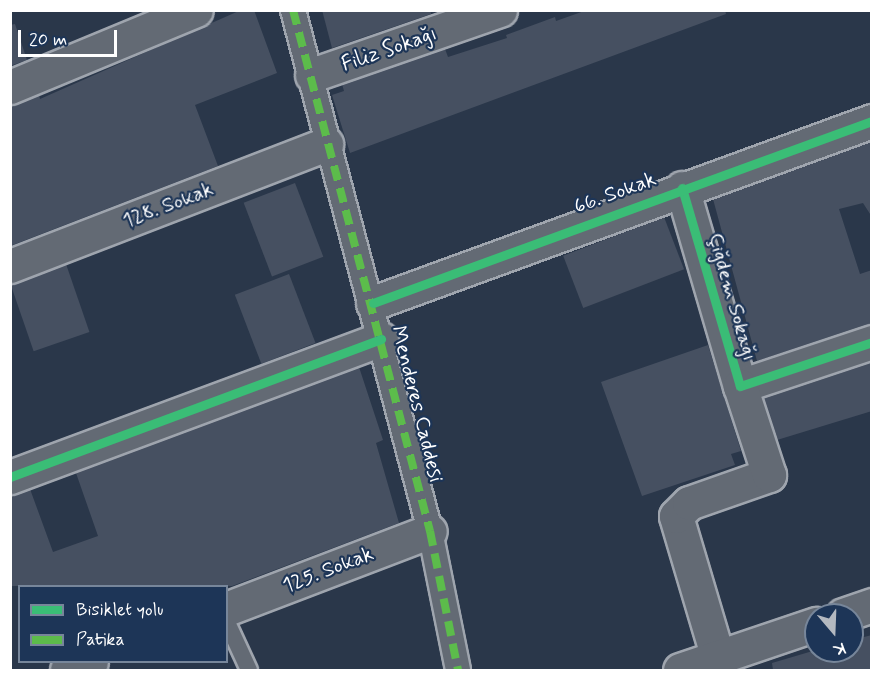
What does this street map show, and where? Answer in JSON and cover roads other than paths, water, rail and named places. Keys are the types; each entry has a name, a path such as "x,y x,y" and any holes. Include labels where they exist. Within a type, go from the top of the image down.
{"street":[{"path":"10,87 196,10"},
{"name":"Menderes Caddesi","path":"293,10 312,75 326,144 372,303 430,531 458,670"},
{"name":"Filiz Sokağı","path":"312,75 500,10"},
{"name":"66. Sokak","path":"372,303 682,188 872,121"},
{"name":"128. Sokak","path":"10,266 326,144"},
{"name":"Çiğdem Sokağı","path":"682,188 740,386 872,342"},
{"path":"10,477 381,339"},
{"path":"718,658 676,516 689,502 769,476 740,386"},
{"name":"125. Sokak","path":"228,608 430,531"},
{"path":"680,670 804,628"},
{"path":"67,670 88,663"}],"lane":[{"path":"228,624 249,670"}]}
